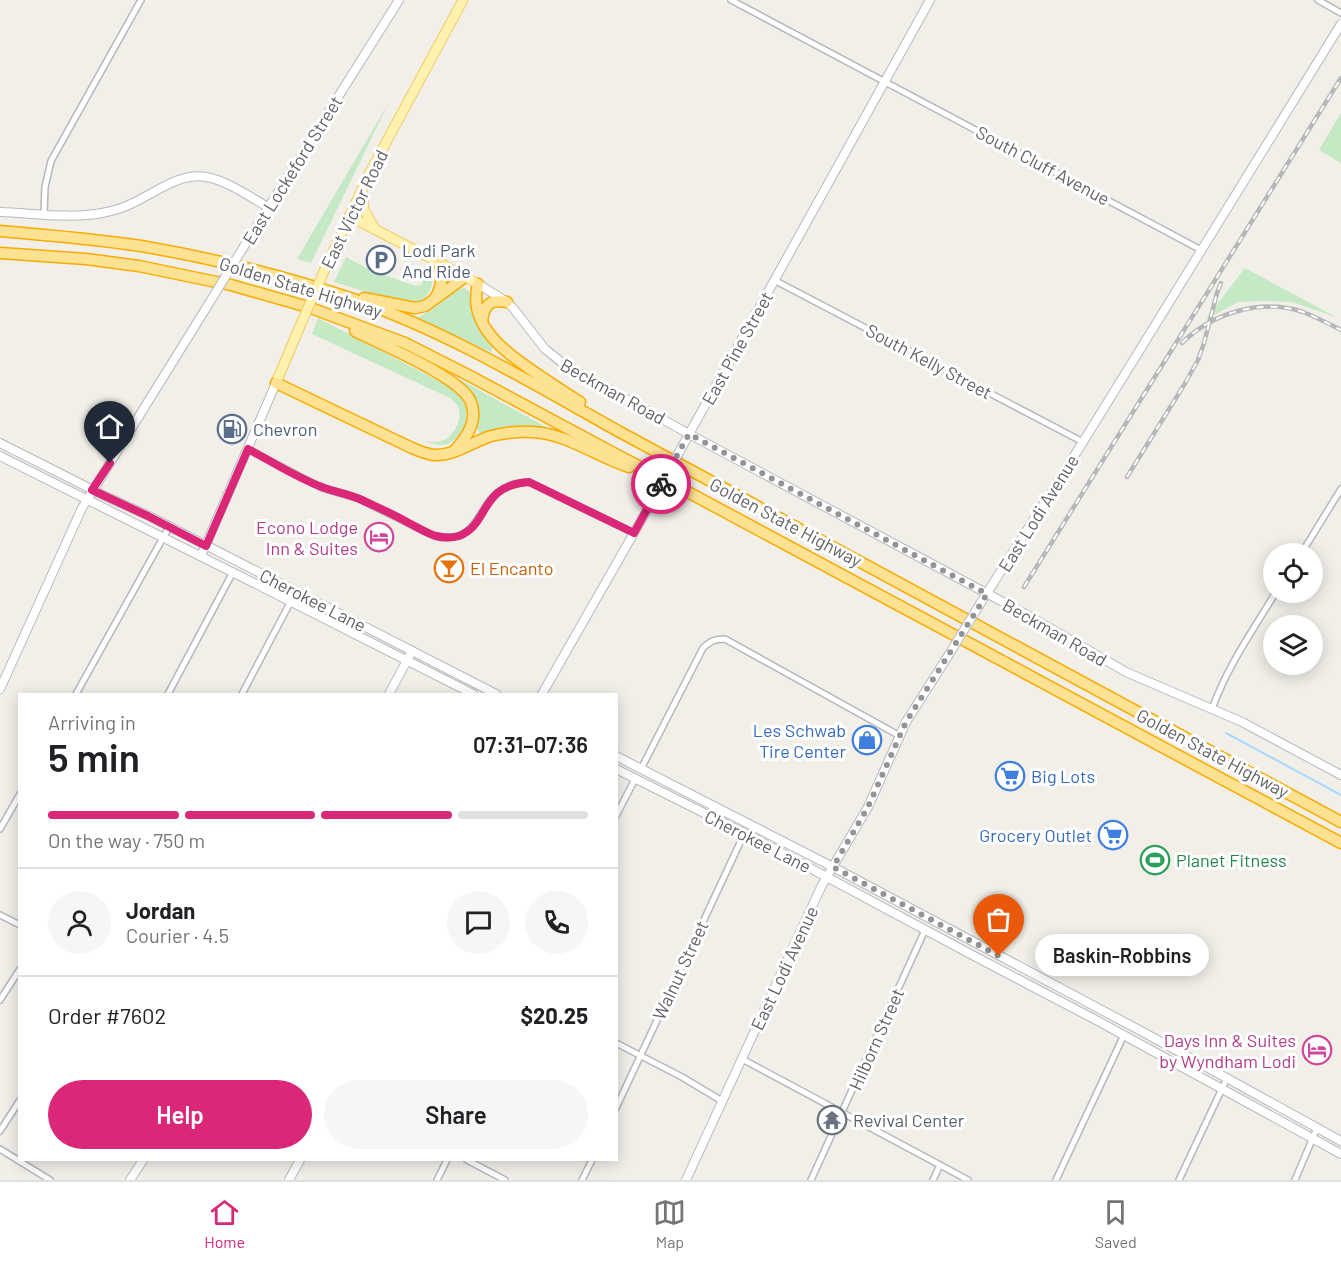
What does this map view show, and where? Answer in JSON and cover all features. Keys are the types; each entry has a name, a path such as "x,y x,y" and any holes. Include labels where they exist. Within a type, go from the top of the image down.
{"highway":[{"name":"Golden State Highway","path":"0,231 141,247 224,263 354,300 409,321 515,373 1341,822"},
{"name":"Golden State Highway","path":"0,253 86,259 139,266 231,285 308,307 405,343 658,476 1341,843"},
{"path":"431,302 441,287 440,263"},
{"path":"308,286 415,308 425,306 465,277"},
{"path":"478,284 477,308 488,332 497,344 512,357 597,413 618,431"},
{"path":"482,320 488,304 494,301 507,302"},
{"path":"320,312 417,362 463,391 472,405 472,424 469,433 455,450"},
{"path":"276,382 430,455 440,455 497,435 539,432 569,441 615,463 658,476"}],"main road":[{"name":"East Victor Road","path":"276,382 349,216 379,155 464,0"},
{"path":"362,190 364,210 375,229"},
{"name":"Beckman Road","path":"349,216 478,284"}],"street":[{"path":"44,214 45,187 51,161 141,0"},
{"name":"East Lockeford Street","path":"0,689 86,500 399,0"},
{"name":"South Cluff Avenue","path":"731,0 1202,250"},
{"name":"East Pine Street","path":"543,693 683,446 930,0"},
{"path":"1318,0 1341,13"},
{"name":"East Lodi Avenue","path":"686,1180 827,876 868,807 913,710 1083,442 1341,24"},
{"path":"0,212 75,215 102,213 133,203 175,182 189,177 205,176 218,180 268,207"},
{"name":"South Kelly Street","path":"774,280 1083,442"},
{"name":"Beckman Road","path":"478,284 507,302 525,321 545,349 571,368 689,434 1032,617 1126,672 1212,709 1341,775"},
{"name":"East Victor Road","path":"201,556 276,382"},
{"name":"Cherokee Lane","path":"0,443 494,693"},
{"path":"248,449 322,488 359,499 434,536 456,537 465,533 499,490 516,483 529,482 634,533"},
{"name":"Cherokee Lane","path":"0,456 471,693"},
{"path":"1308,543 1341,489"},
{"path":"77,693 169,527"},
{"path":"169,693 233,572"},
{"path":"243,693 291,602"},
{"path":"1212,709 1221,683 1269,603"},
{"path":"641,769 703,648 716,639 725,639 900,736"},
{"path":"390,693 412,651"},
{"name":"Cherokee Lane","path":"618,757 833,867 1130,1025 1341,1141"},
{"name":"Cherokee Lane","path":"618,770 745,832 1341,1154"},
{"path":"618,812 635,779"},
{"path":"0,829 18,798"},
{"name":"Walnut Street","path":"618,1104 745,832"},
{"path":"0,915 18,924"},
{"name":"Hilborn Street","path":"811,1180 926,930"},
{"path":"0,1000 18,972"},
{"path":"1056,1180 1124,1035"},
{"path":"618,1044 682,1077 722,1101"},
{"path":"742,1059 968,1180"},
{"path":"1179,1180 1227,1078"},
{"path":"0,1131 18,1103"},
{"path":"1295,1180 1317,1128"},
{"path":"0,1149 18,1160"},
{"path":"19,1161 50,1180"},
{"path":"130,1180 142,1161"},
{"path":"289,1180 299,1161"},
{"path":"437,1180 446,1161"},
{"path":"469,1161 505,1180"},
{"path":"582,1180 592,1161"},
{"path":"933,1180 940,1165"}],"green space":[{"path":"388,104 311,263 297,259"},
{"path":"1341,113 1341,163 1319,150"},
{"path":"346,257 370,270 416,286 422,284 423,273 420,267 430,274 431,288 421,301 410,302 334,282"},
{"path":"1245,268 1336,317 1292,302 1264,301 1238,302 1205,320"},
{"path":"464,288 470,294 472,314 477,325 493,347 491,352 415,319 457,290"},
{"path":"318,318 450,387 465,405 465,425 458,436 453,441 441,445 422,441 440,441 450,436 456,429 459,419 457,405 450,398 312,334"},
{"path":"450,374 546,427 544,430 481,435 476,428 477,421"}],"waterway":[{"path":"1226,733 1341,795"}],"railway":[{"path":"1024,587 1341,78"},
{"path":"1127,477 1198,360 1221,283"},
{"path":"1182,343 1194,332 1222,316 1254,308 1287,308 1303,312 1341,330"}],"way so far":[{"path":"661,484 689,434 987,594 906,722 868,807 833,867 999,956"}],"place":[{"name":"Lodi Park And Ride","path":"381,260"},
{"name":"Chevron","path":"232,429"},
{"name":"Econo Lodge Inn & Suites","path":"379,537"},
{"name":"El Encanto","path":"449,568"},
{"name":"Les Schwab Tire Center","path":"867,740"},
{"name":"Big Lots","path":"1010,776"},
{"name":"Grocery Outlet","path":"1113,835"},
{"name":"Planet Fitness","path":"1155,860"},
{"name":"Baskin-Robbins","path":"999,956"},
{"name":"Days Inn & Suites by Wyndham Lodi","path":"1317,1050"},
{"name":"Revival Center","path":"832,1120"}],"route":[{"path":"110,463 92,490 206,546 248,449 322,488 359,499 434,536 445,538 465,533 499,490 516,483 529,482 634,533 661,484"}]}
